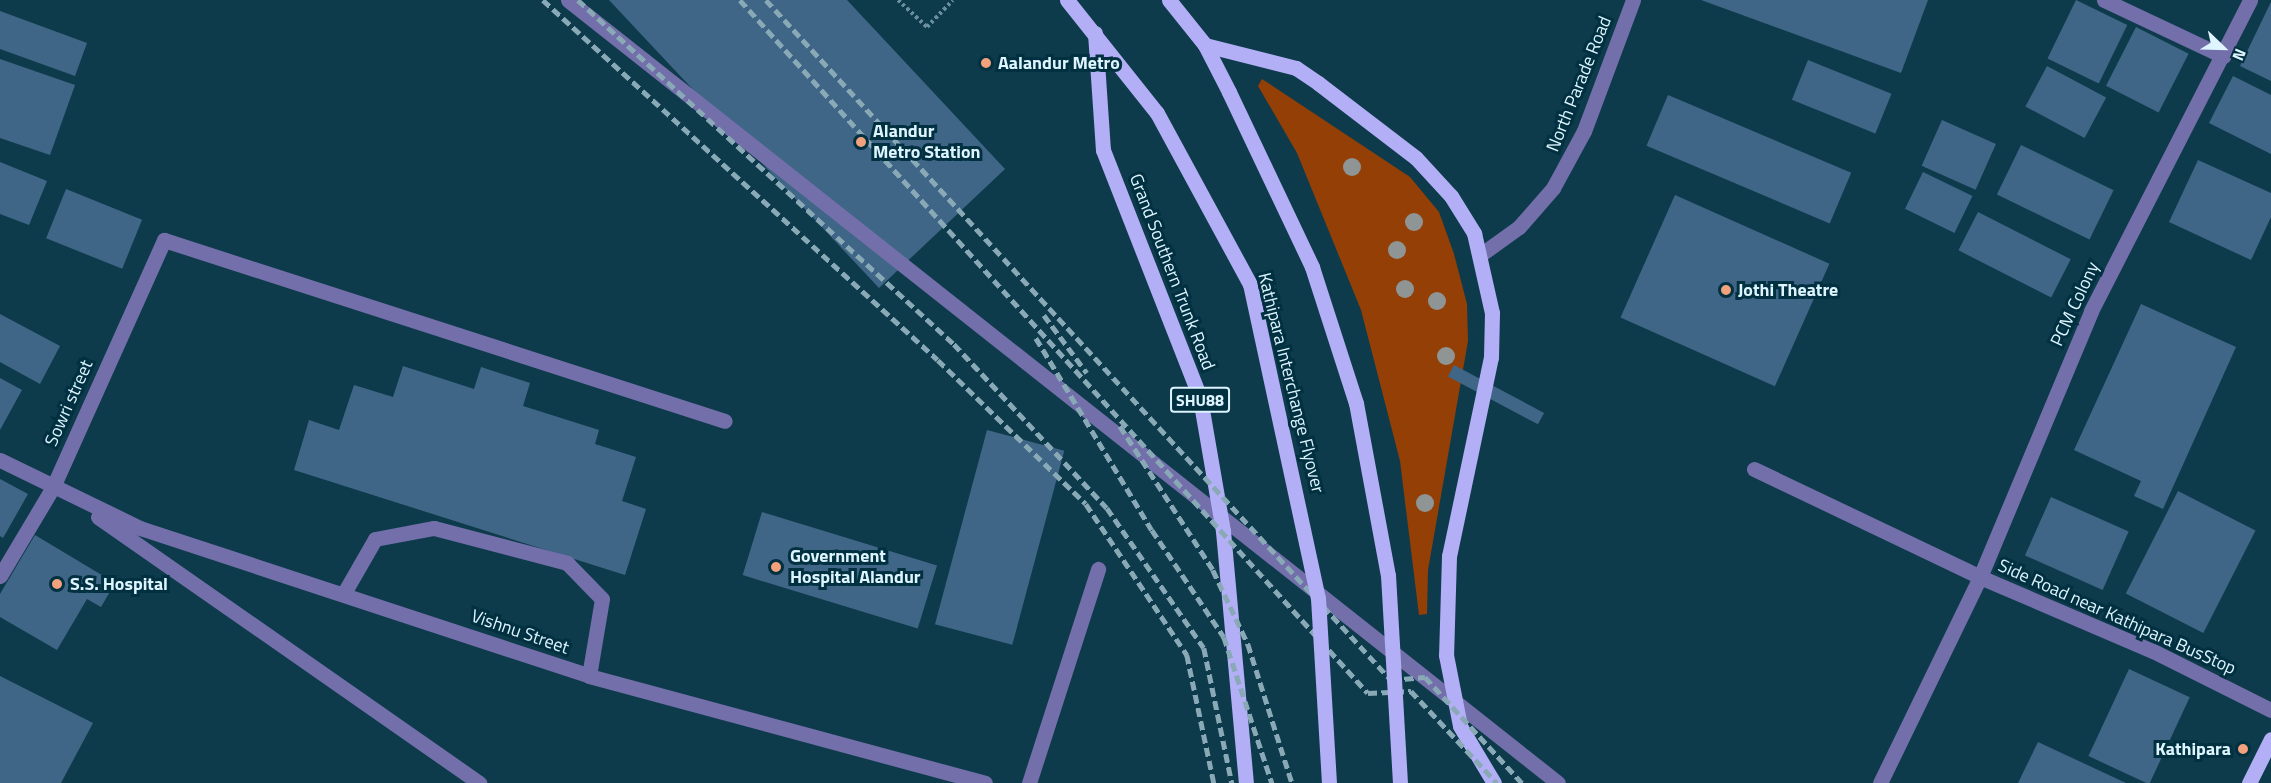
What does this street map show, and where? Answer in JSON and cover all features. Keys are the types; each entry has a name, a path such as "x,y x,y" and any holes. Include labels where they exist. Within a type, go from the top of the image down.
{"main road":[{"path":"1067,0 1095,33"},
{"path":"1169,0 1205,45 1312,267 1356,403 1388,575 1400,783"},
{"name":"Kathipara Interchange Flyover","path":"1095,33 1157,113 1250,284 1318,598 1329,783"},
{"name":"Grand Southern Trunk Road","path":"1095,33 1103,150 1200,398 1223,531 1246,783"},
{"path":"1205,45 1296,68 1326,89 1430,173 1474,232 1492,313 1491,357 1449,556 1446,655 1460,726 1494,783"},
{"path":"2249,783 2271,739"}],"street":[{"path":"568,0 1558,783"},
{"name":"North Parade Road","path":"1480,255 1519,227 1553,188 1584,131 1633,0"},
{"path":"2104,0 2134,6 2223,56"},
{"name":"PCM Colony","path":"1880,783 1980,577 2091,311 2250,0"},
{"name":"Sowri street","path":"0,576 53,487 164,240 725,421"},
{"path":"0,448 479,783"},
{"name":"Vishnu Street","path":"0,460 140,528 344,593 589,676 985,783"},
{"name":"Side Road near Kathipara BusStop","path":"1754,469 1980,577 2153,651 2271,710"},
{"path":"344,593 375,539 434,528 567,563 602,599 589,676"},
{"path":"1029,783 1098,569"}],"path":[{"path":"898,0 927,27 953,0"}],"shaded area":[{"path":"1262,79 1410,177 1439,212 1454,254 1467,304 1468,341 1428,570 1427,614 1419,615 1400,461 1361,310 1297,153 1258,86"}],"building":[{"name":"Alandur Metro Station","path":"609,0 847,0 1005,169 879,288"},
{"path":"1701,0 1928,0 1901,73"},
{"path":"2076,0 2127,25 2099,83 2048,58"},
{"path":"2271,2 2271,81 2240,66"},
{"path":"0,11 87,43 75,76 0,49"},
{"path":"2136,27 2189,54 2159,113 2106,86"},
{"path":"0,59 75,85 50,155 0,138"},
{"path":"1808,60 1891,94 1875,134 1792,100"},
{"path":"2047,66 2106,97 2085,138 2025,107"},
{"path":"2233,76 2271,95 2271,154 2209,123"},
{"path":"1668,95 1851,173 1830,223 1647,146"},
{"path":"1942,120 1996,144 1976,190 1922,166"},
{"path":"2021,145 2114,190 2089,240 1997,194"},
{"path":"2198,160 2271,193 2271,217 2251,260 2169,222"},
{"path":"0,162 47,181 29,225 0,214"},
{"path":"1923,172 1972,196 1954,233 1905,209"},
{"path":"66,189 142,220 122,269 46,238"},
{"name":"Jothi Theatre","path":"1675,195 1829,264 1775,386 1620,317"},
{"path":"1978,212 2071,259 2051,298 1958,250"},
{"path":"2141,304 2236,347 2163,509 2134,496 2141,481 2074,450"},
{"path":"0,314 60,346 40,384 0,362"},
{"path":"1454,365 1544,413 1538,424 1448,376"},
{"path":"403,366 474,389 481,367 530,383 523,406 599,430 595,444 636,457 622,501 646,509 625,575 294,470 309,420 339,430 354,385 393,397"},
{"path":"0,378 22,390 0,430"},
{"path":"987,430 1064,451 1012,645 935,624"},
{"path":"0,479 28,494 3,538 0,536"},
{"path":"2178,491 2256,530 2203,633 2126,593"},
{"path":"2051,497 2129,532 2103,590 2025,555"},
{"path":"762,512 937,566 918,629 743,575"},
{"path":"35,535 115,583 101,607 87,599 57,650 0,617 0,594"},
{"path":"2129,669 2190,697 2150,783 2088,756"},
{"path":"0,676 93,723 61,783 0,783"},
{"path":"2038,742 2126,783 2018,783"}],"railway":[{"path":"543,0 938,360 1086,504 1187,655 1214,783"},
{"path":"578,0 954,344 1107,508 1204,648 1232,783"},
{"path":"740,0 1368,693 1411,691 1497,783"},
{"path":"766,0 1391,680 1425,677 1522,783"},
{"path":"1044,315 1087,373"},
{"path":"1036,338 1152,530 1224,637 1272,783"},
{"path":"1120,426 1213,570 1248,644 1292,783"}],"place":[{"name":"Aalandur Metro","path":"986,63"},
{"name":"Alandur Metro Station","path":"861,142"},
{"name":"Jothi Theatre","path":"1726,290"},
{"name":"Government Hospital Alandur","path":"776,567"},
{"name":"S.S. Hospital","path":"57,584"},
{"name":"Kathipara","path":"2243,749"}]}
